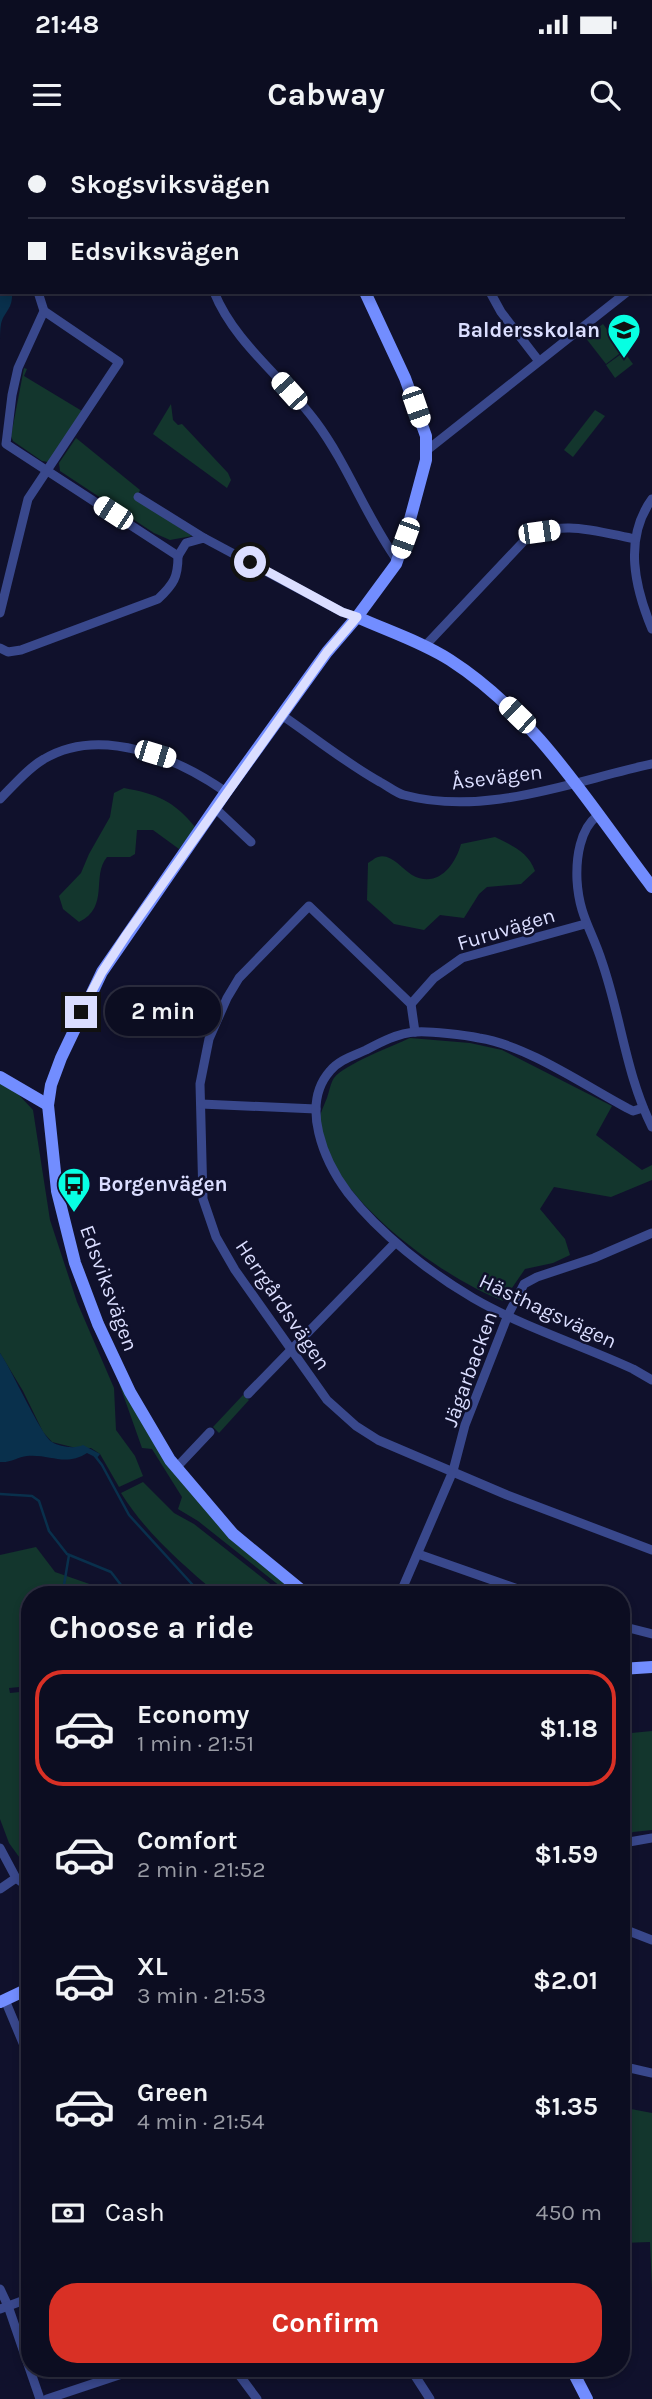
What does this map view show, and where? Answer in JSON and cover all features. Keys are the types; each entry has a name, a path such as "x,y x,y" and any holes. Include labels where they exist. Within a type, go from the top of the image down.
{"street":[{"path":"0,613 28,499 119,362 44,310 39,294"},
{"path":"215,294 221,310 249,346 316,422 397,560"},
{"name":"Edsviksvägen","path":"296,1586 233,1534 176,1468 130,1392 102,1334 75,1263 57,1191 48,1105 51,1085 61,1058 102,972 226,792 397,560 417,494 426,451 426,436 366,294"},
{"path":"491,294 501,313 538,360"},
{"path":"426,451 624,294"},
{"path":"44,310 18,368 6,444 178,556"},
{"path":"138,497 204,537 342,612 448,659 500,698 537,735 652,887"},
{"path":"652,499 646,507 635,539 634,575 652,629"},
{"path":"424,647 534,533 574,527 635,539"},
{"path":"0,649 8,652 21,650 158,599 169,589 178,573 178,556 186,543 204,537"},
{"name":"Åsevägen","path":"283,716 363,772 402,794 453,803 516,796 652,764"},
{"path":"0,799 42,760 78,746 96,745 146,752 170,759 226,792"},
{"path":"216,809 251,842"},
{"path":"597,816 588,823 581,843 577,877 580,905 602,961 633,1079 652,1127"},
{"name":"Herrgårdsvägen","path":"411,1004 309,906 239,978 209,1039 200,1084 203,1199 216,1237 235,1270 327,1400 356,1426 378,1440 507,1496 652,1550"},
{"name":"Furuvägen","path":"411,1004 434,978 461,958 585,923"},
{"path":"411,1004 415,1032"},
{"name":"Hästhagsvägen","path":"643,1108 633,1111 530,1056 497,1042 415,1032 389,1039 339,1062 321,1083 316,1110 322,1145 347,1191 395,1243 473,1298 606,1356 652,1380"},
{"path":"0,1077 48,1105"},
{"path":"201,1104 316,1110"},
{"name":"Jägarbacken","path":"404,1586 453,1471 465,1425 508,1315 524,1284 652,1233"},
{"path":"248,1394 395,1243"},
{"path":"176,1468 211,1433"},
{"path":"418,1554 509,1586"},
{"path":"630,1628 652,1634"},
{"path":"630,1668 652,1667"},
{"path":"630,1842 652,1838"},
{"path":"0,1848 16,1878 21,1882"},
{"path":"0,1889 16,1878"},
{"path":"630,1931 652,1940"},
{"path":"21,1992 3,2001 21,2040"},
{"path":"630,2068 652,2073"},
{"path":"0,2289 21,2350"},
{"path":"4,2307 21,2301"},
{"path":"31,2377 40,2399"},
{"path":"47,2399 113,2377"},
{"path":"241,2377 257,2399"},
{"path":"416,2377 430,2399"},
{"path":"576,2377 587,2399"}],"green space":[{"path":"603,324 623,351 606,364 585,337"},
{"path":"624,352 633,364 615,378 606,365"},
{"path":"24,368 27,369 24,376 82,411 48,462 42,461 13,441 11,436"},
{"path":"171,404 173,420 178,425 182,424 228,473 231,480 227,488 153,434"},
{"path":"595,410 605,416 573,457 564,450"},
{"path":"76,438 140,490 136,499 192,536 170,540 154,533 60,471 59,463"},
{"path":"124,788 164,800 180,811 195,827 179,849 153,830 137,830 135,854 130,857 107,857 102,865 94,908 79,922 63,909 59,896 81,873 110,817 114,793"},
{"path":"495,837 524,854 535,871 521,884 487,887 479,894 464,918 440,915 424,930 394,924 367,900 368,863 375,858 387,857 412,875 429,879 444,873 461,844"},
{"path":"410,1038 470,1043 502,1050 612,1106 596,1135 642,1170 652,1165 652,1180 611,1197 554,1187 540,1209 565,1239 570,1255 553,1263 525,1269 503,1301 449,1273 390,1230 364,1204 342,1177 326,1150 319,1123 334,1078 358,1061"},
{"path":"0,1083 17,1093 33,1110 50,1220 77,1302 114,1388 116,1430 135,1456 143,1476 119,1487 100,1454 91,1448 76,1448 52,1442 43,1432 0,1353"},
{"path":"119,1383 228,1537 289,1586 280,1586 198,1521 178,1509 182,1497 152,1449 142,1448"},
{"path":"243,1395 249,1400 219,1433 213,1427"},
{"path":"143,1482 174,1513 194,1524 273,1586 208,1586 153,1534 121,1493"},
{"path":"36,1547 55,1572 95,1586 21,1586 21,1687 9,1688 10,1693 21,1692 21,1860 9,1843 0,1819 0,1555"},
{"path":"652,1731 652,1830 630,1834 630,1733"},
{"path":"631,2109 652,2113 652,2289 650,2242 630,2243"}],"water":[{"path":"0,294 12,294 10,307 1,324 0,342"},
{"path":"0,1353 47,1437 63,1446 83,1445 100,1454 97,1458 87,1453 65,1460 27,1456 0,1462"}],"waterway":[{"path":"95,1456 129,1515 194,1586"},
{"path":"0,1494 32,1496 39,1501 49,1531 67,1554 111,1572 122,1586"},
{"path":"64,1586 69,1555"}],"place":[{"name":"Baldersskolan","path":"624,360"},
{"name":"Borgenvägen","path":"74,1214"}],"route":[{"path":"81,1012 102,972 127,934 226,792 327,652 357,617 342,612 250,562"}]}
